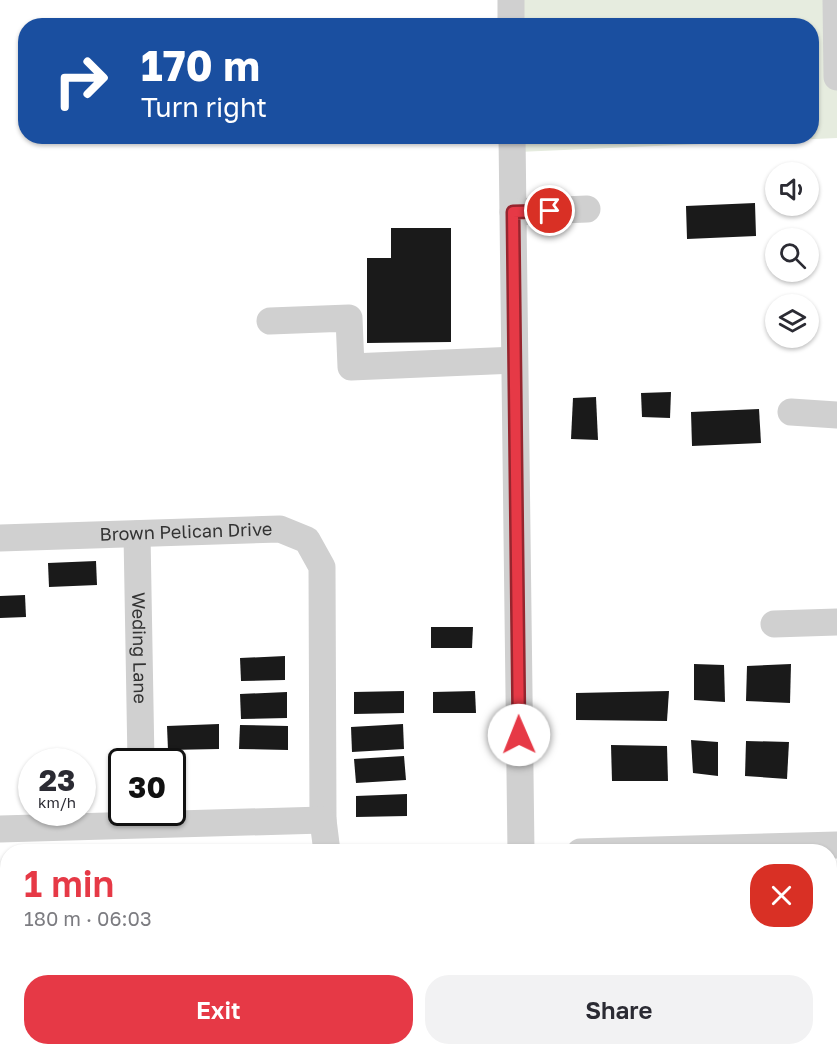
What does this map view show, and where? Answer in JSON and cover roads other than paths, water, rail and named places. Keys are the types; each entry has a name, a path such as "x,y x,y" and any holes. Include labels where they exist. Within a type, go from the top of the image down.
{"street":[{"path":"511,0 511,18"},
{"path":"836,0 837,77"},
{"path":"512,144 521,844"},
{"path":"513,212 587,209"},
{"path":"270,321 349,318 351,367 514,360"},
{"path":"790,412 837,415"},
{"name":"Brown Pelican Drive","path":"0,538 280,530 307,540 322,567 323,820 326,844"},
{"name":"Weding Lane","path":"137,534 141,748"},
{"path":"774,624 837,622"},
{"path":"186,819 323,820"},
{"path":"0,829 108,821"}]}
